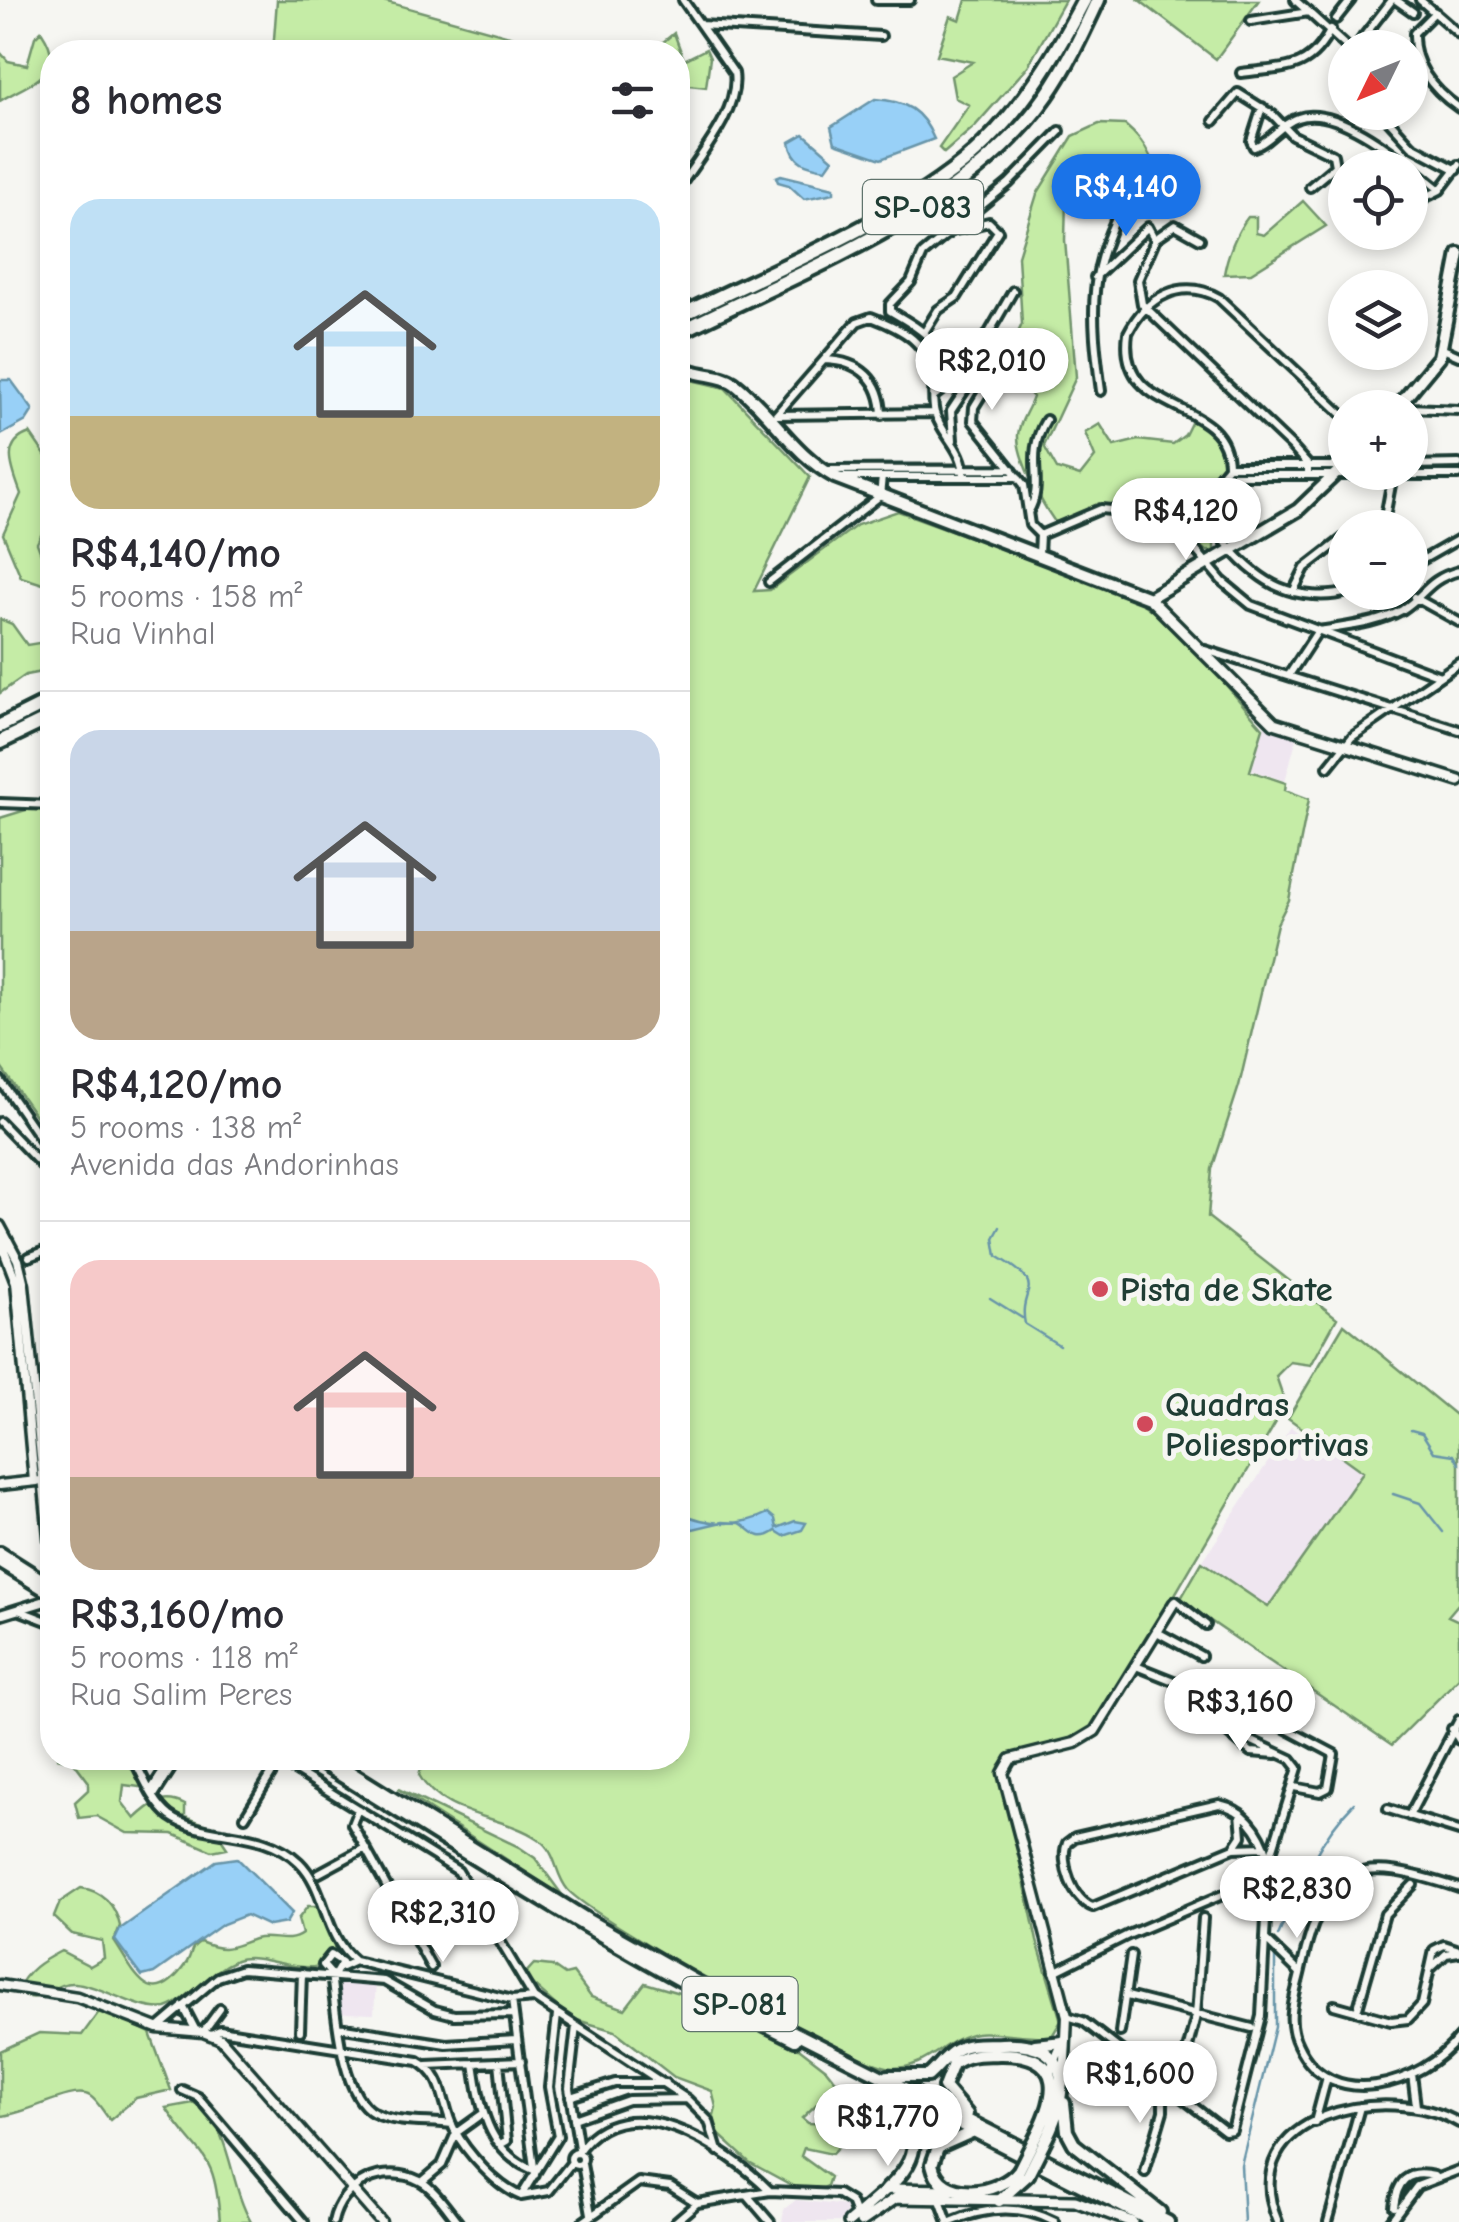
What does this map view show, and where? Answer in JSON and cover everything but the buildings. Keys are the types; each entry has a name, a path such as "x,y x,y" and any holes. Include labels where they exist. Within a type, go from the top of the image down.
{"highway":[{"name":"SP-083","path":"690,311 895,208 946,176 985,144 1027,97 1084,0"},
{"name":"SP-083","path":"690,327 899,222 970,176 1048,94 1098,0"},
{"path":"0,726 40,706"},
{"path":"0,742 40,722"}],"main road":[{"path":"1416,390 1442,349 1455,294 1459,254"},
{"path":"690,368 728,380 772,416 808,462 835,477 1149,598 1205,650 1268,719 1459,781"},
{"path":"1149,598 1298,510 1328,483"},
{"path":"1162,592 1162,608"},
{"path":"0,1553 40,1578"},
{"path":"0,1562 40,1589"},
{"name":"SP-081","path":"333,1770 690,1988 1171,2222"},
{"name":"SP-081","path":"347,1770 588,1920 1153,2222"},
{"path":"875,2074 920,2078 962,2047 1065,2039"},
{"path":"1026,2044 1052,2068 1064,2093 1067,2131 1074,2144 1171,2222"},
{"path":"952,2190 934,2173 933,2155 946,2141 978,2129 948,2094 944,2078 953,2064 970,2055 1011,2054 1032,2058 1052,2068"},
{"path":"1038,2144 1054,2102 1052,2068"},
{"path":"856,2220 912,2162 915,2147 906,2114 889,2088"},
{"path":"1000,2200 1023,2172 1064,2093"},
{"path":"887,2189 1001,2186 1023,2172"},
{"path":"856,2220 889,2200 1000,2200 1093,2205 1132,2222"}],"street":[{"path":"683,0 734,73 736,86 729,107 690,170"},
{"path":"876,0 910,0"},
{"path":"1240,73 1307,62 1320,51 1331,29 1296,0"},
{"path":"1336,19 1351,0"},
{"path":"1369,30 1394,0 1413,12"},
{"path":"1420,0 1459,34"},
{"path":"1252,20 1311,12"},
{"path":"1435,12 1414,33 1415,57 1430,82 1459,108"},
{"path":"700,25 881,36"},
{"path":"1214,121 1238,92 1282,125 1333,154 1335,166 1310,187"},
{"path":"1262,107 1251,142 1254,147 1282,125 1306,116 1327,117 1376,143 1440,190"},
{"path":"1397,130 1412,146 1458,167 1440,190 1428,196"},
{"path":"934,394 942,380 943,358 925,331 889,308 911,282 923,254 1009,183 1060,131"},
{"path":"1101,391 1093,338 1095,277 1100,249 1130,192"},
{"path":"925,331 938,310 957,297 998,230 989,222 948,232"},
{"path":"1200,239 1174,225 1154,240 1138,280 1146,309 1291,446 1322,489"},
{"path":"1095,277 1148,227 1154,240"},
{"path":"1328,401 1219,298 1204,290 1180,289 1146,309 1128,333 1128,355 1135,376 1154,396 1212,425 1226,445 1228,466 1210,491 1210,509 1233,549 1262,578 1294,592 1328,594"},
{"path":"934,394 967,370 1013,291"},
{"path":"772,416 857,322 871,317 910,335 930,364 935,412 953,441 964,472"},
{"path":"1442,349 1459,356"},
{"path":"1008,351 972,414 974,426 1019,477 1032,527 1040,534"},
{"path":"824,360 841,362 873,378 882,396 882,415"},
{"path":"953,441 951,412 982,364"},
{"path":"795,395 804,415"},
{"path":"1428,408 1459,410"},
{"path":"772,416 935,412"},
{"path":"1028,512 1036,485 1032,449 1046,420"},
{"path":"1288,465 1291,446"},
{"path":"1428,465 1459,464"},
{"path":"1228,466 1288,465 1308,471"},
{"path":"823,470 883,468 1019,477"},
{"path":"769,582 880,496 883,468"},
{"path":"835,477 882,478 1014,469"},
{"path":"1222,474 1328,470"},
{"path":"1428,475 1459,475"},
{"path":"1040,534 1100,509 1122,508 1175,528 1251,605 1440,676"},
{"path":"1019,546 1032,527"},
{"path":"1039,554 1040,534"},
{"path":"1428,556 1459,538"},
{"path":"1294,592 1305,568 1328,550"},
{"path":"1428,584 1459,571"},
{"path":"1428,605 1459,622"},
{"path":"1289,675 1316,632 1385,618 1402,610"},
{"path":"1342,627 1342,640"},
{"path":"1205,650 1459,730"},
{"path":"1328,767 1342,745 1459,663"},
{"path":"1410,697 1411,716"},
{"path":"1378,704 1380,718"},
{"path":"1355,735 1358,750"},
{"path":"0,803 40,804"},
{"path":"0,1080 40,1138"},
{"path":"0,1122 40,1164"},
{"path":"0,1226 18,1260 24,1285 38,1481"},
{"path":"0,1240 16,1282 40,1491"},
{"path":"29,1257 40,1253"},
{"path":"0,1485 38,1481"},
{"path":"1064,2093 1067,2016 1004,1780 1005,1766 1019,1755 1075,1743 1095,1731 1175,1602 1206,1625"},
{"path":"0,1615 40,1604"},
{"path":"17,1610 40,1617"},
{"path":"1157,1632 1201,1656"},
{"path":"1136,1666 1334,1754 1335,1765 1323,1792 1294,1787"},
{"path":"1067,2016 1083,2021 1229,2132 1261,2016 1269,1861 1298,1768 1282,1754 1207,1720"},
{"path":"1408,1816 1459,1720"},
{"path":"1452,1730 1459,1740"},
{"path":"140,1770 172,1817 203,1828 236,1831 298,1860 310,1878 342,1967"},
{"path":"152,1793 167,1770"},
{"path":"244,1817 272,1770"},
{"path":"296,1770 458,1870 534,1998 687,2098 709,2122 718,2151"},
{"path":"1266,1847 1234,1848 1093,1907 1076,1896 1064,1858 1066,1843 1082,1835 1219,1804 1240,1812 1253,1824 1266,1847 1269,1861"},
{"path":"358,1809 352,1824 431,1967"},
{"path":"1388,1809 1459,1831"},
{"path":"1234,1848 1243,1829 1240,1812"},
{"path":"319,1873 365,1848"},
{"path":"458,1870 460,1849"},
{"path":"1459,1888 1389,1869 1357,1872 1337,1884 1322,1901 1300,1973 1292,2028 1305,2057 1327,2077 1366,2087 1412,2074 1439,2059 1459,2037"},
{"path":"1053,1973 1267,1876"},
{"path":"1357,2012 1384,1914 1413,1885"},
{"path":"1176,2093 1196,2016 1203,1920"},
{"path":"1266,1940 1300,1973"},
{"path":"1334,2005 1390,2021 1408,2019 1422,2004 1430,1958 1438,1947 1459,1951"},
{"path":"337,1953 355,1961 512,2000 534,1998"},
{"path":"315,1973 337,1953"},
{"path":"1120,2032 1130,1956"},
{"path":"332,1974 355,1961"},
{"path":"323,1964 332,1974 338,2027 355,2096 372,2112 385,2117 452,2124"},
{"path":"157,2028 231,1971 384,1980 435,2010 454,2015 512,2014"},
{"path":"300,2032 302,1973"},
{"path":"0,1985 92,2001 157,2028 220,2030 425,2065 521,2061"},
{"path":"1126,1996 1252,2028"},
{"path":"512,2000 533,2172"},
{"path":"180,2008 199,2032 232,2047 381,2222"},
{"path":"199,2032 220,2009"},
{"path":"521,2196 558,2136 549,2087 557,2014"},
{"path":"425,2065 442,2087 456,2133 500,2182 521,2196 549,2190 576,2164 579,2152 570,2097 576,2026"},
{"path":"338,2027 446,2044 517,2040"},
{"path":"232,2047 244,2034"},
{"path":"1052,2068 1065,2039"},
{"path":"499,2062 506,2141 500,2146"},
{"path":"474,2063 481,2115 513,2161 533,2172"},
{"path":"1412,2074 1416,2106"},
{"path":"1315,2122 1327,2077"},
{"path":"570,2097 615,2082 666,2083"},
{"path":"1145,2172 1162,2113 1163,2084"},
{"path":"182,2090 198,2097 304,2222"},
{"path":"574,2119 628,2100 687,2098"},
{"path":"1278,2222 1268,2184 1271,2165 1292,2135 1315,2122 1360,2107 1416,2106 1459,2122"},
{"path":"1328,2222 1360,2107"},
{"path":"423,2182 442,2166 456,2133 481,2115"},
{"path":"579,2152 595,2134 616,2126 654,2122 674,2126 718,2151 770,2191"},
{"path":"576,2164 585,2180 591,2215"},
{"path":"1390,2222 1406,2195 1435,2176 1459,2170"},
{"path":"333,2222 338,2205 352,2188 369,2178 391,2174 423,2182 458,2222"},
{"path":"1394,2212 1396,2190 1405,2178 1416,2174 1435,2176"},
{"path":"583,2222 639,2182 670,2186 696,2204"},
{"path":"938,2189 938,2200 949,2222 1003,2209 1052,2220 1058,2201"},
{"path":"675,2222 696,2204 770,2191 838,2194 850,2202 856,2220"},
{"path":"746,2194 770,2222"},
{"path":"960,2218 962,2200"}],"shaded area":[{"path":"1264,726 1297,737 1285,781 1252,770"},
{"path":"1291,1427 1309,1441 1312,1435 1364,1471 1267,1607 1202,1562"},
{"path":"339,1982 376,1982 374,2014 341,2013"},
{"path":"796,2200 847,2206 846,2216 839,2222 782,2222 784,2209"}],"green space":[{"path":"277,0 380,0 524,40 274,40"},
{"path":"966,0 1065,0 1028,66 975,126 944,153 939,148 969,105 955,98 951,76 973,62 937,55 950,16 960,20"},
{"path":"1139,0 1259,0 1216,59"},
{"path":"41,31 46,40 40,40 40,77 0,101 0,52 8,61 27,65 35,37"},
{"path":"706,49 710,58 706,87 690,85 690,57"},
{"path":"1099,124 1125,125 1140,140 1156,174 1158,195 1150,198 1116,176 1097,173 1087,176 1066,197 1065,240 1076,377 1044,446 1057,469 1080,476 1095,457 1085,433 1100,424 1114,446 1138,440 1173,444 1185,435 1192,421 1202,424 1216,438 1224,458 1222,492 1206,508 1214,532 1214,551 1206,551 1147,501 1055,522 1037,493 1019,445 1019,430 1033,397 1011,371 1012,346 1022,324 1018,256 1037,194 1073,136"},
{"path":"1303,201 1326,226 1251,273 1224,274 1233,244 1248,217 1256,217 1256,233 1264,235"},
{"path":"690,380 725,388 810,477 754,591 770,590 857,525 898,511 1127,594 1183,638 1263,728 1250,771 1286,783 1285,790 1309,799 1289,900 1277,924 1239,1086 1212,1169 1208,1217 1337,1318 1311,1365 1290,1362 1276,1376 1286,1405 1102,1719 1075,1736 1020,1751 999,1766 1037,1941 1061,2021 1052,2036 983,2032 965,2036 905,2067 869,2061 781,2019 625,1930 568,1890 549,1851 538,1839 443,1800 419,1775 420,1770 690,1770"},
{"path":"30,433 40,448 40,583 21,577 3,534 21,494 11,458 21,437"},
{"path":"0,619 12,624 27,645 40,643 40,672 26,675 0,693"},
{"path":"29,809 40,810 40,1122 0,1066 0,818"},
{"path":"1344,1324 1459,1418 1459,1603 1448,1616 1459,1621 1459,1678 1392,1745 1180,1600 1202,1562 1268,1607 1363,1472 1288,1418"},
{"path":"80,1770 136,1770 147,1788 124,1785 122,1802 135,1819 157,1802 177,1802 185,1805 185,1817 213,1827 227,1848 212,1851 173,1834 127,1833 96,1816 79,1818 75,1802 88,1790 88,1781"},
{"path":"398,1789 519,1847 535,1858 563,1896"},
{"path":"81,1888 96,1892 111,1905 120,1926 114,1941 136,1975 153,1987 163,1986 174,1978 200,1942 223,1948 254,1939 285,1939 302,1934 298,1919 308,1906 316,1906 327,1920 334,1948 328,1960 318,1966 236,1960 166,2008 144,2006 75,1983 33,1997 17,1991 30,1972 61,1951 90,1966 104,1958 102,1941 72,1934 54,1917 60,1902"},
{"path":"534,1964 552,1966 565,1975 573,1973 591,1997 625,2009 645,1983 734,2009 762,2032 795,2045 826,2069 838,2084 802,2118 808,2123 835,2124 845,2140 832,2154 804,2148 801,2156 830,2177 827,2186 810,2195 749,2162 711,2127 716,2107 712,2091 674,2077 615,2031 570,2018 523,1976"},
{"path":"101,2009 150,2033 171,2090 136,2098 110,2120 93,2098 82,2094 0,2116 0,2051 39,2033 82,2035"},
{"path":"201,2104 219,2132 251,2222 220,2222 210,2167 166,2108"}],"water":[{"path":"875,99 912,109 934,139 881,159 835,143 831,127"},
{"path":"804,134 833,159 826,169 807,165 794,155 790,142"},
{"path":"776,177 834,188 834,193 804,199 789,185 778,182"},
{"path":"0,380 11,380 33,410 26,421 1,435"},
{"path":"768,1513 777,1528 795,1521 806,1523 802,1530 784,1536 776,1531 764,1536 734,1523"},
{"path":"690,1516 719,1523 693,1529"},
{"path":"237,1858 292,1913 286,1923 269,1926 246,1915 223,1924 154,1973 142,1976 115,1940 120,1929 216,1861"}],"waterway":[{"path":"1000,1227 994,1238 997,1256 1028,1282 1025,1324 1059,1345"},
{"path":"990,1298 1022,1318"},
{"path":"1411,1430 1422,1433 1434,1452 1454,1455 1459,1464"},
{"path":"1393,1494 1420,1503 1443,1532"},
{"path":"1278,1936 1319,1849 1354,1803"},
{"path":"1244,2222 1241,2165 1275,2027 1275,1956"}],"place":[{"name":"Pista de Skate","path":"1100,1289"},
{"name":"Quadras Poliesportivas","path":"1145,1424"}]}
